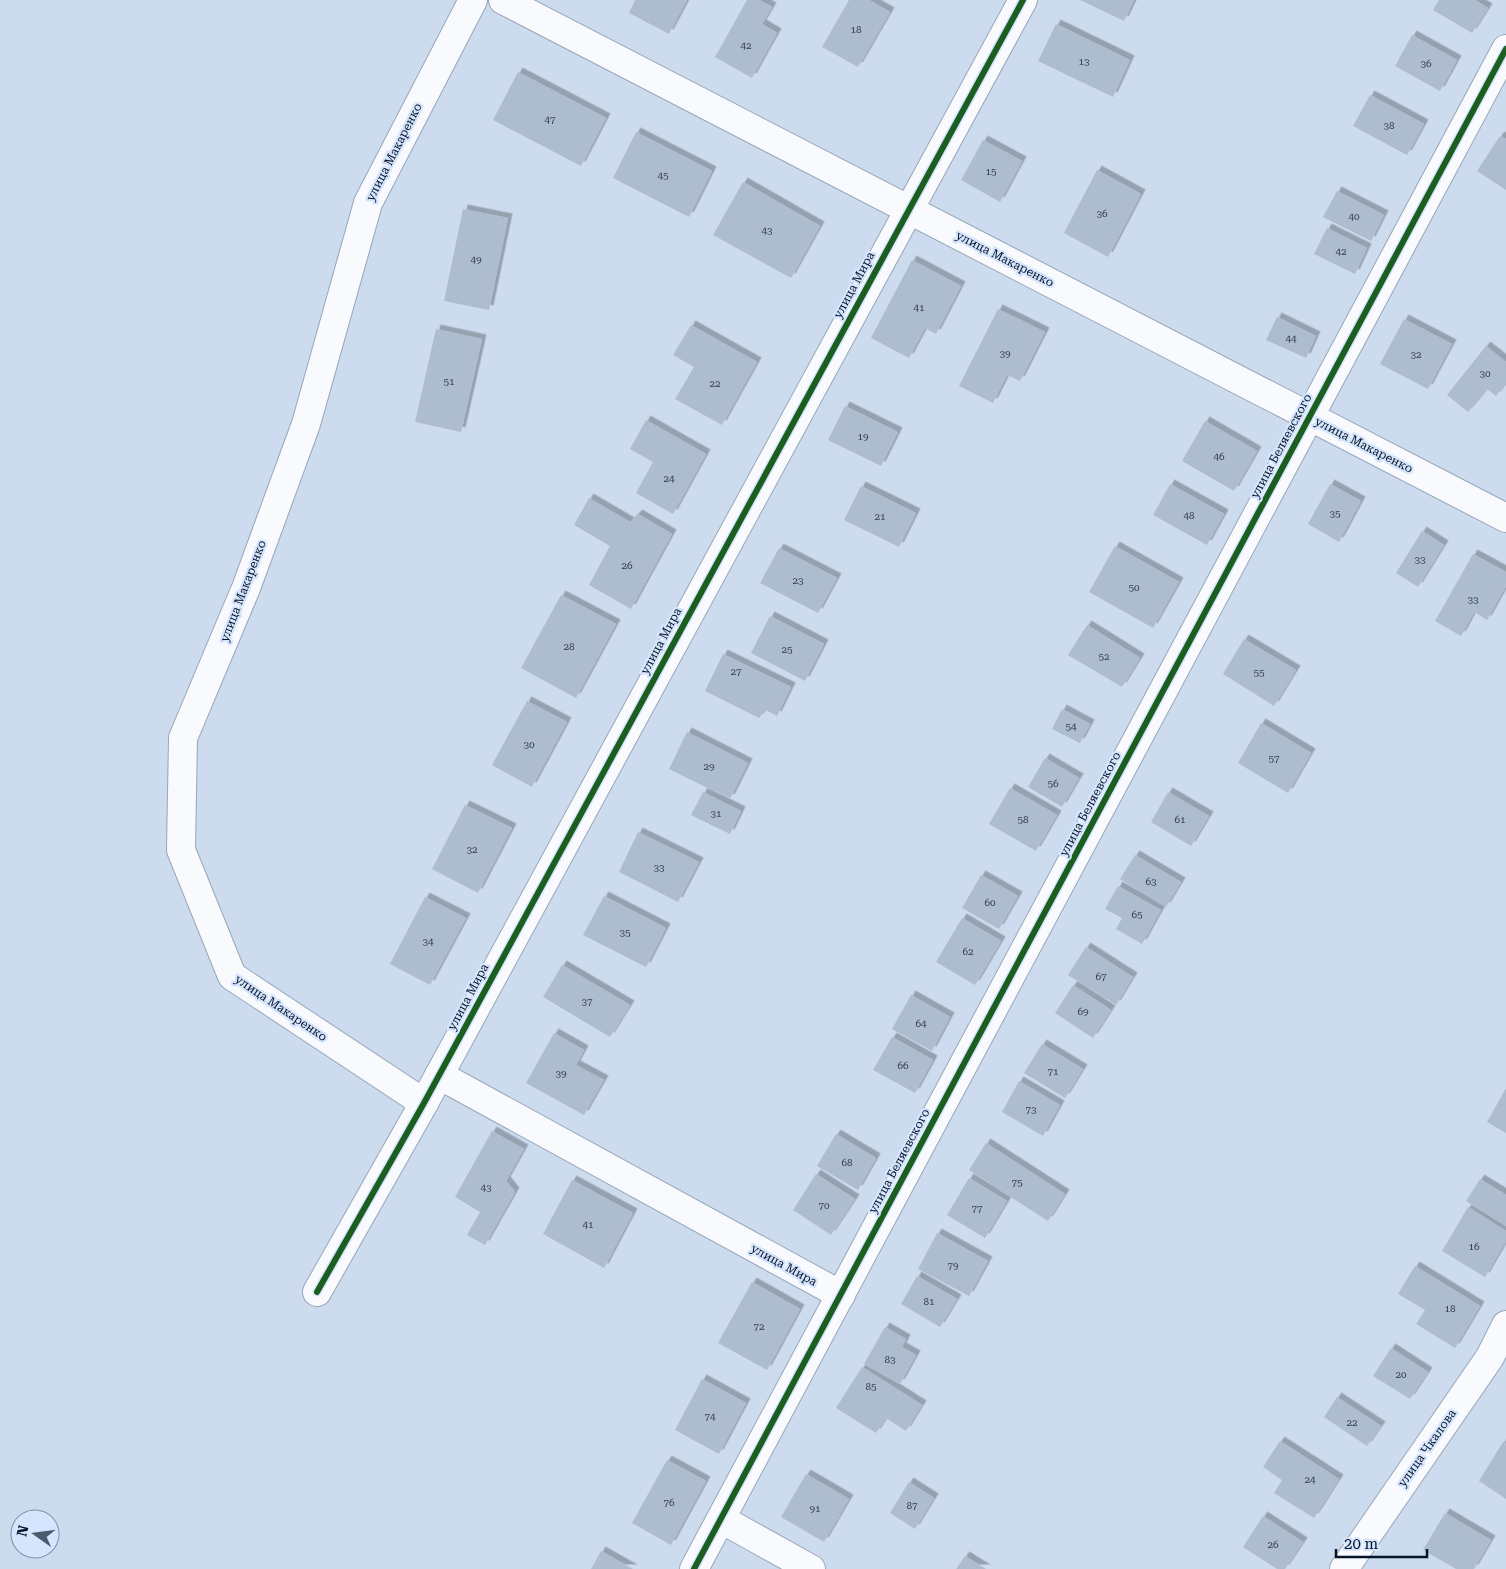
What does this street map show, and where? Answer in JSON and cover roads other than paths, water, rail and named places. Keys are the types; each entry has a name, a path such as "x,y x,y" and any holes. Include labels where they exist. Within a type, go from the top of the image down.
{"street":[{"name":"улица Макаренко","path":"424,1103 232,976 181,850 183,738 246,588 306,424 368,203 473,0"},
{"name":"улица Макаренко","path":"503,0 1506,518"},
{"name":"улица Мира","path":"317,1292 424,1103 1023,0"},
{"name":"улица Беляевского","path":"694,1569 1506,49"},
{"name":"улица Мира","path":"439,1075 840,1295"},
{"name":"улица Чкалова","path":"1344,1569 1490,1357 1506,1325"},
{"path":"721,1519 811,1569"}]}
